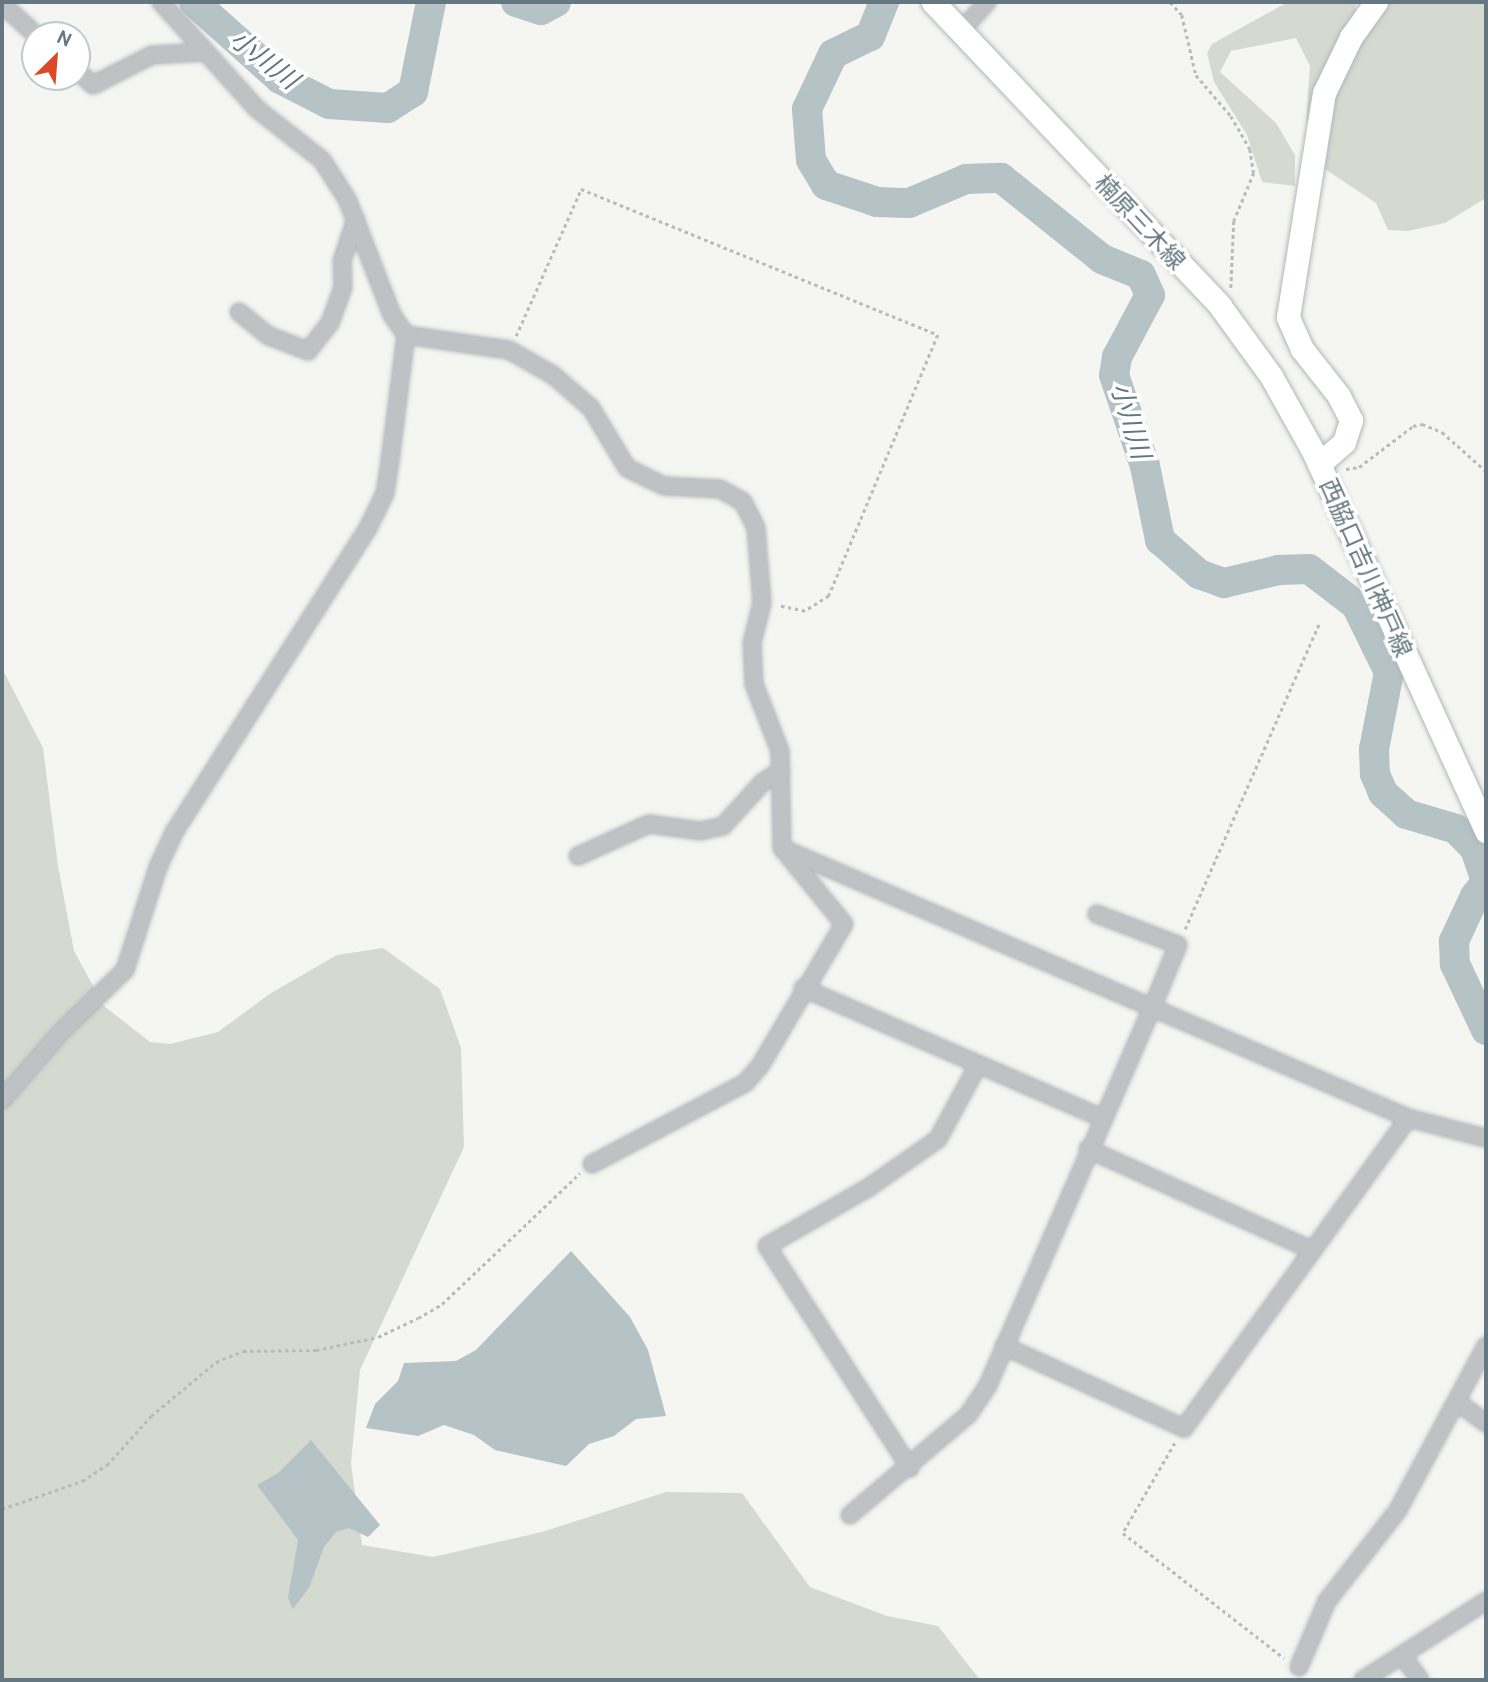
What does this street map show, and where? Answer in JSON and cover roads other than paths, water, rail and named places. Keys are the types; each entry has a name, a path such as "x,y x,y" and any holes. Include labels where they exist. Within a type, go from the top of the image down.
{"main road":[{"name":"楠原三木線","path":"933,2 1220,306 1271,376 1319,464"},
{"name":"西脇口吉川神戸線","path":"1376,2 1351,37 1324,93 1288,317 1302,349 1339,396 1351,420 1344,442 1319,464 1486,831"}],"street":[{"path":"2,1100 62,1031 125,970 158,867 175,831 368,528 385,493 406,335 392,315 356,219 322,160 257,108 160,2"},
{"path":"961,31 987,2"},
{"path":"2,4 21,21"},
{"path":"91,83 93,85 152,55 205,52"},
{"path":"239,312 269,336 308,351 330,323 343,288 342,261 356,219"},
{"path":"406,335 509,350 553,375 591,408 627,468 664,486 720,489 743,502 757,528 762,603 751,643 754,684 780,751 782,848 844,924 803,988 760,1066 745,1083 592,1164"},
{"path":"578,856 649,824 700,831 723,827 762,783 780,770"},
{"path":"782,848 1408,1118 1486,1138"},
{"path":"850,1515 910,1468 968,1415 1004,1346 1178,945 1097,914"},
{"path":"803,988 977,1067 1101,1118"},
{"path":"910,1468 767,1246 868,1188 938,1139 977,1067"},
{"path":"1004,1346 1184,1428 1408,1118"},
{"path":"1088,1149 1312,1250"},
{"path":"1299,1667 1327,1601 1398,1510 1486,1346"},
{"path":"1457,1402 1486,1423"},
{"path":"1363,1680 1486,1601"},
{"path":"1402,1655 1420,1680"}],"waterway":[{"name":"小川川","path":"194,2 280,79 329,104 388,108 413,92 431,2"},
{"name":"小川川","path":"516,2 541,10 556,2"},
{"name":"小川川","path":"884,2 870,36 833,54 807,109 811,160 826,185 877,202 909,203 966,179 1001,178 1102,259 1141,275 1150,295 1117,357 1114,375 1145,466 1160,540 1199,574 1224,583 1279,570 1309,569 1356,605 1389,672 1374,749 1375,774 1383,793 1406,814 1456,829 1475,849 1486,881"},
{"name":"小川川","path":"1486,882 1475,896 1454,941 1455,964 1486,1030"}]}
